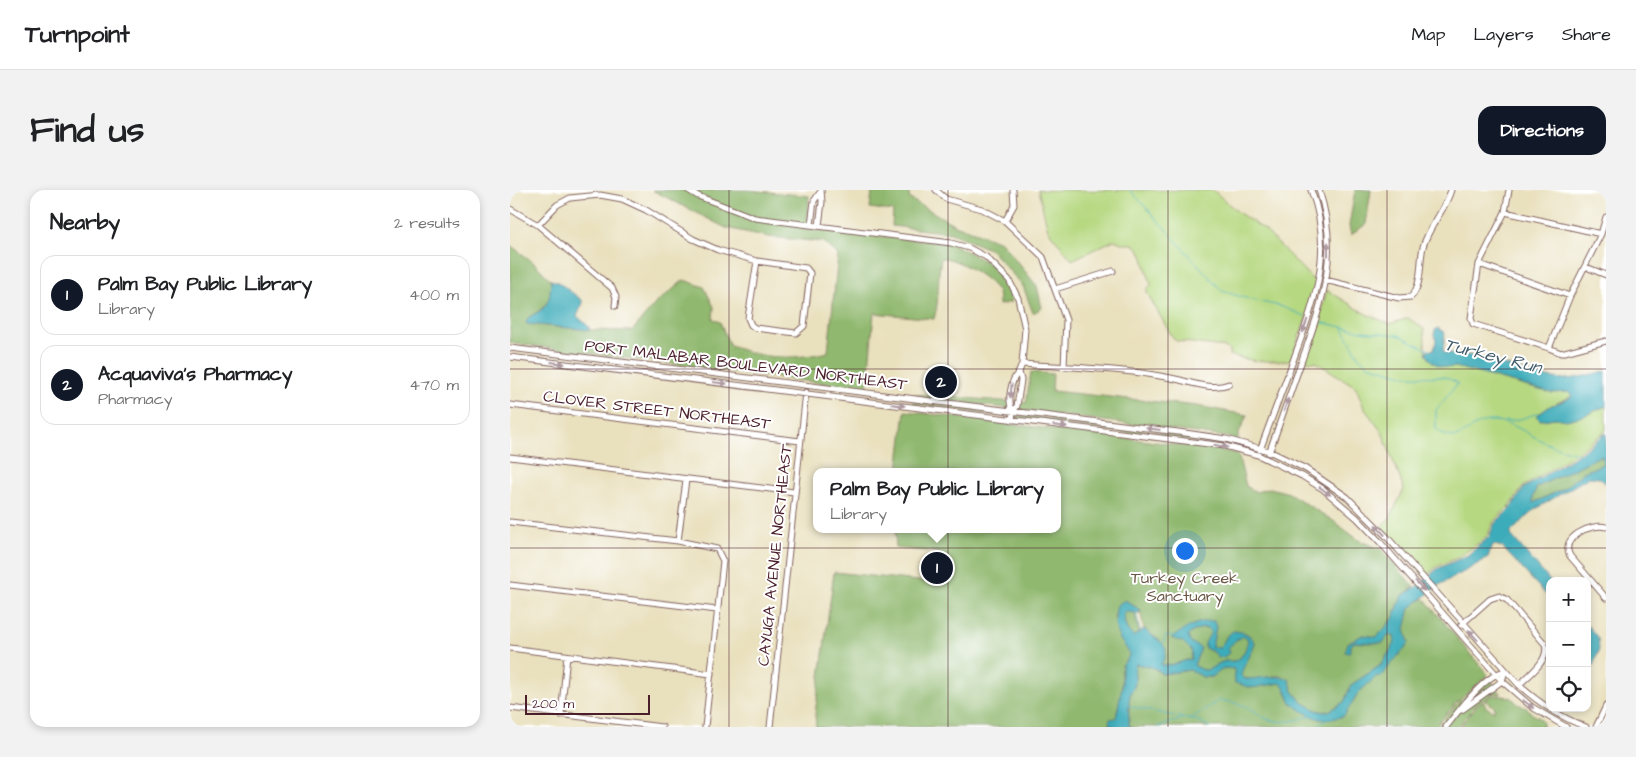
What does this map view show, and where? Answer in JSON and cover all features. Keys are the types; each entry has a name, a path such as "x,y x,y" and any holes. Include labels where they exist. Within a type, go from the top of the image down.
{"street":[{"path":"688,190 698,196 755,218 951,243 969,248 986,257 1009,280 1018,298 1025,329 1022,364 1019,372 1013,378 1012,384 1010,407 1013,412 1012,420"},
{"path":"936,190 946,199 982,209 1005,221 1043,256 1066,320 1064,367"},
{"path":"1005,221 1014,205 1013,190"},
{"path":"1258,455 1312,309 1320,279 1320,221 1311,190"},
{"path":"1267,458 1319,312 1327,281 1329,243 1327,220 1319,190"},
{"path":"1320,279 1399,298 1411,297 1417,287 1424,243 1448,200 1451,190"},
{"path":"1509,190 1505,212 1479,264 1471,318 1473,324 1561,353 1606,340"},
{"path":"811,225 814,201 821,191"},
{"path":"819,226 822,208 821,191"},
{"path":"538,225 557,205 570,198 600,194 622,199 646,210 669,226 718,250 757,261 803,267 810,273 804,326 796,333 755,328 751,325 748,318 757,261"},
{"path":"813,207 822,208"},
{"path":"510,209 538,225 612,288 616,297 616,306"},
{"path":"1505,212 1601,234"},
{"path":"1550,348 1570,296 1601,234 1606,217"},
{"path":"1479,264 1570,296"},
{"path":"1586,267 1606,276"},
{"path":"1055,289 1113,271"},
{"name":"PORT MALABAR BOULEVARD NORTHEAST","path":"510,348 1226,439 1269,451 1306,469 1347,497 1367,516 1462,624 1519,685 1537,701 1558,715 1586,727"},
{"name":"PORT MALABAR BOULEVARD NORTHEAST","path":"510,357 1225,446 1267,458 1302,476 1341,503 1369,530 1502,681 1532,707 1566,727"},
{"path":"1022,364 1152,373 1198,385 1219,388 1229,384"},
{"name":"CAYUGA AVENUE NORTHEAST","path":"770,727 806,386"},
{"path":"867,401 868,393"},
{"name":"CLOVER STREET NORTHEAST","path":"510,405 800,441"},
{"path":"510,457 794,492"},
{"path":"1302,476 1306,469"},
{"path":"678,541 686,480"},
{"path":"1341,503 1347,497"},
{"path":"510,522 678,541 718,549 723,561 705,727"},
{"path":"1606,527 1596,526 1575,535 1570,539 1567,547 1570,556 1606,598"},
{"path":"510,585 717,610"},
{"path":"1457,628 1490,599 1499,596 1506,600 1545,644 1547,650 1545,658 1519,685"},
{"path":"510,648 711,674"},
{"path":"561,715 567,656"},
{"path":"1446,727 1496,673 1506,671"},
{"path":"1458,712 1502,681 1506,671"},
{"path":"1596,727 1606,706"},
{"path":"510,708 662,727"}],"green space":[{"path":"652,190 749,190 809,196 807,229 951,243 992,265 1010,290 1011,302 999,305 998,293 982,276 956,261 941,258 934,319 874,313 867,389 510,343 510,245 533,262 551,280 550,298 540,310 529,317 527,324 591,330 632,331 654,305 684,280 704,287 714,307 713,319 720,322 730,346 757,354 778,357 828,352 838,255 824,242 769,237 726,228"},
{"path":"859,190 908,190 910,199 955,225 1001,242 1037,286 1042,308 1033,313 1023,286 991,250 951,233 892,226 893,211 870,208 872,192"},
{"path":"1038,190 1213,190 1239,213 1265,230 1316,283 1310,308 1290,361 1255,361 1229,355 1229,350 1224,347 1176,341 1147,293 1147,289 1151,285 1139,249 1133,244 1124,244 1114,240 1072,260 1048,230"},
{"path":"1355,190 1371,190 1366,224 1351,235 1349,226"},
{"path":"1327,290 1366,314 1390,324 1408,318 1424,329 1426,351 1431,360 1440,366 1456,367 1551,393 1569,392 1572,396 1550,406 1537,416 1540,420 1556,418 1566,420 1583,416 1606,406 1606,431 1578,452 1523,487 1510,506 1494,521 1483,540 1459,557 1436,567 1425,577 1380,527 1390,518 1404,489 1382,432 1364,408 1356,387 1316,362 1303,361"},
{"path":"1031,372 1053,374 1052,391 1197,406 1247,415 1238,435 1238,440 914,396 915,394 1026,403"},
{"path":"914,401 1226,441 1239,445 1239,448 913,404"},
{"name":"Turkey Creek Sanctuary","path":"905,411 1220,450 1238,454 1246,486 1256,492 1270,488 1289,493 1332,520 1360,541 1381,549 1414,587 1402,596 1393,619 1377,637 1363,635 1348,643 1349,652 1354,642 1377,642 1388,635 1394,636 1395,643 1381,665 1351,685 1344,702 1324,712 1302,702 1293,691 1289,679 1276,676 1250,679 1240,675 1255,643 1244,632 1227,636 1220,648 1212,647 1216,627 1214,621 1180,633 1172,638 1183,642 1192,651 1191,659 1170,665 1161,665 1161,642 1144,629 1140,610 1125,600 1114,616 1121,641 1128,649 1129,656 1122,666 1122,687 1116,718 1117,727 816,727 815,714 834,572 947,584 948,558 935,552 896,548 895,533 1061,533 1061,468 898,468"},
{"path":"1602,455 1603,464 1584,472 1563,489 1533,503 1537,487"},
{"path":"1424,598 1488,675 1455,704 1435,727 1132,727 1129,725 1129,702 1130,694 1135,684 1135,664 1152,667 1162,674 1190,670 1203,677 1212,677 1224,668 1235,669 1235,683 1280,683 1284,686 1290,702 1304,711 1320,719 1344,716 1358,693 1377,675 1380,677 1386,670 1399,645 1409,608"},
{"path":"1124,612 1135,613 1139,633 1134,636 1129,632 1125,623"},
{"path":"1202,628 1208,628 1211,632 1205,648 1215,653 1228,648 1236,640 1244,636 1248,639 1240,658 1234,661 1224,661 1206,670 1202,670 1194,665 1200,651 1189,642 1188,636"},
{"path":"1488,677 1501,694 1491,693 1486,702 1483,699 1476,704 1458,727 1438,727 1456,705"},
{"path":"1491,695 1511,697 1518,704 1540,718 1543,723 1542,727 1460,727 1477,705 1483,701 1486,707 1493,711 1495,710 1494,706 1488,703 1487,700"}],"water":[{"path":"551,280 558,282 582,300 583,303 577,316 590,330 527,324 526,322 529,318 541,310 547,303"},
{"path":"1438,328 1445,333 1444,353 1474,356 1534,374 1564,379 1606,371 1606,406 1583,416 1566,420 1556,418 1540,420 1536,416 1550,406 1568,399 1572,396 1569,392 1551,393 1456,367 1438,365 1431,360 1426,352 1434,349 1436,341 1434,334"},
{"path":"1606,433 1606,484 1600,478 1589,477 1534,510 1511,532 1511,535 1547,577 1546,595 1502,547 1492,546 1488,557 1439,585 1410,608 1405,629 1409,643 1380,677 1377,676 1358,693 1344,716 1326,720 1314,717 1292,703 1280,683 1252,688 1235,683 1234,669 1224,668 1212,677 1203,677 1190,670 1162,674 1154,668 1136,664 1135,684 1130,694 1129,702 1129,725 1132,727 1117,727 1109,724 1110,719 1116,718 1122,687 1122,666 1129,656 1117,633 1115,624 1117,605 1125,600 1140,610 1140,613 1124,612 1127,629 1134,636 1144,629 1161,642 1166,649 1161,665 1170,665 1191,659 1192,651 1183,642 1171,638 1196,624 1214,621 1216,627 1212,647 1220,648 1227,636 1233,631 1246,634 1255,643 1241,675 1245,679 1273,677 1289,679 1293,691 1302,702 1324,712 1344,702 1351,685 1381,665 1395,643 1394,636 1388,635 1383,643 1354,642 1349,653 1345,652 1348,643 1363,635 1377,637 1393,619 1402,596 1437,569 1468,555 1489,537 1495,523 1511,508 1524,488 1579,454","holes":["1602,455 1603,464 1584,472 1563,489 1533,503 1537,487","1208,628 1211,632 1205,643 1205,648 1215,653 1218,658 1224,657 1230,652 1228,648 1236,640 1244,636 1248,639 1246,649 1237,660 1224,661 1206,670 1202,670 1194,665 1201,648 1190,642 1188,636 1192,632"]},
{"path":"1591,630 1598,638 1599,650 1591,671"}],"waterway":[{"name":"Turkey Run","path":"1130,190 1222,291 1280,306 1305,316"},
{"name":"Turkey Run","path":"1319,322 1362,331 1398,335 1431,351"},
{"path":"1343,328 1358,356 1368,365 1406,376 1445,377 1458,383 1436,410 1436,429 1445,435 1459,436 1476,425 1493,421 1507,423 1550,445 1579,454"},
{"path":"1505,421 1518,420 1539,413"},
{"path":"1136,612 1141,631"},
{"path":"1162,646 1166,636 1174,636"},
{"path":"1157,727 1185,718 1192,718 1219,700 1243,706 1262,717 1275,721 1294,720 1312,715"},
{"path":"1129,706 1183,718"},
{"path":"1187,719 1199,721 1210,727"},
{"path":"1316,727 1328,719"}],"place":[{"name":"Acquaviva's Pharmacy","path":"941,382"},
{"name":"Palm Bay Public Library","path":"937,568"}]}
